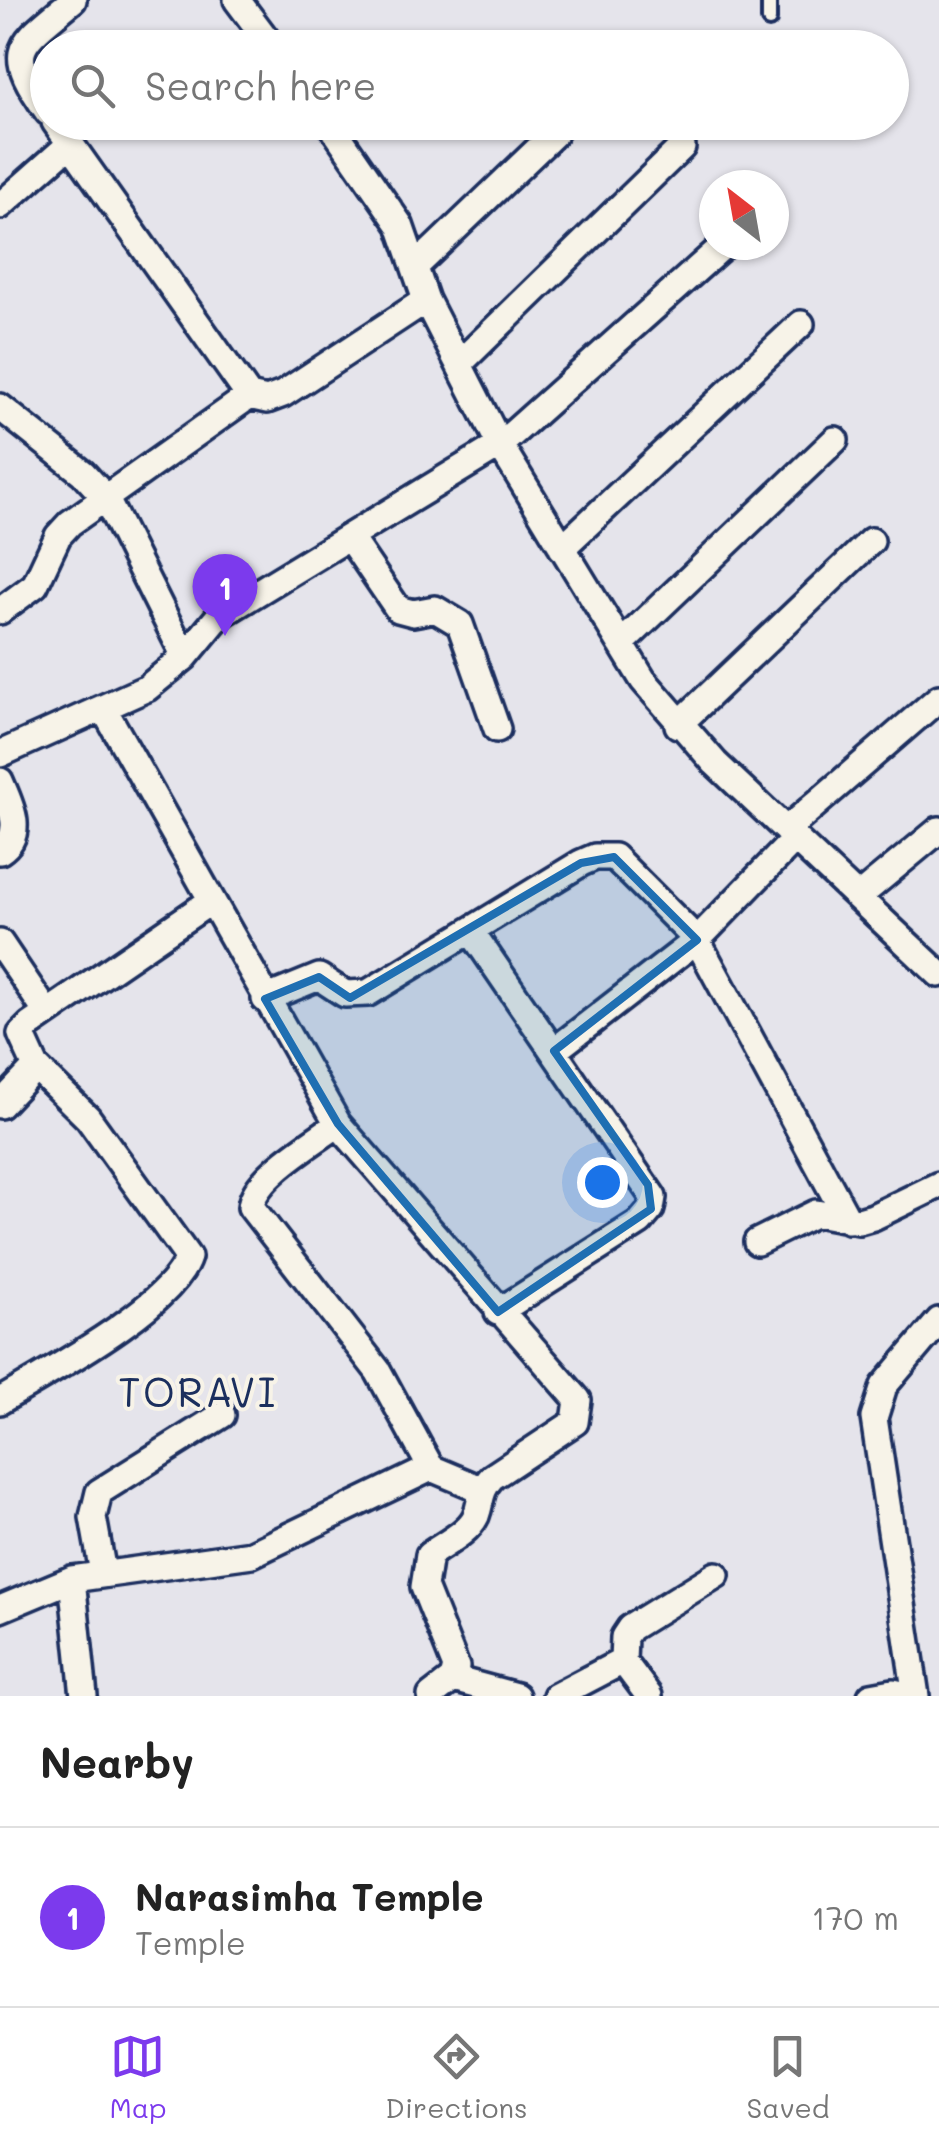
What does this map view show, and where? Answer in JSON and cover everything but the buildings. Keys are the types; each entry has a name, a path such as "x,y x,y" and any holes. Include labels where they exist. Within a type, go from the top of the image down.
{"street":[{"path":"40,30 73,0"},
{"path":"237,0 260,30"},
{"path":"30,39 22,46 19,64 30,86"},
{"path":"67,140 249,396 267,400 283,394 426,300"},
{"path":"343,140 380,189 417,265 426,300 500,445 621,644 678,726 938,970"},
{"path":"417,265 547,140"},
{"path":"0,206 70,144"},
{"path":"458,364 682,147"},
{"path":"0,754 147,688 185,657 219,616 500,445 707,260"},
{"path":"562,548 801,324"},
{"path":"0,611 35,585 58,536 105,497 249,396"},
{"path":"0,408 84,473 105,497 185,657"},
{"path":"621,644 835,440"},
{"path":"349,537 398,609 413,613 435,609 460,624 496,729"},
{"path":"678,726 870,541"},
{"path":"554,1052 697,940 791,834 939,698"},
{"path":"105,710 338,1124 498,1312 570,1388 580,1412 575,1422 481,1489 477,1514 469,1526 430,1554 424,1587 454,1654 452,1679 431,1696"},
{"path":"0,781 15,824 14,837 0,851"},
{"path":"858,896 939,830"},
{"path":"265,1000 319,977 328,979 345,994 355,997 368,992 582,863 595,856 614,857 697,940 848,1220"},
{"path":"0,1401 130,1319 184,1271 188,1258 88,1118 36,1068 20,1034 211,902"},
{"path":"470,930 648,1185 651,1209 640,1222 498,1312"},
{"path":"0,943 47,1013"},
{"path":"0,1105 36,1068"},
{"path":"338,1124 265,1180 252,1195 251,1207 378,1371 431,1468 481,1489"},
{"path":"758,1242 816,1213 848,1220 873,1217 939,1185"},
{"path":"872,1696 893,1692 914,1696 874,1418 884,1386 939,1322"},
{"path":"102,1573 93,1517 99,1492 222,1415"},
{"path":"0,1610 72,1579 252,1554 431,1468"},
{"path":"649,1696 623,1661 624,1637 630,1628 716,1574"},
{"path":"72,1579 84,1696"},
{"path":"556,1696 623,1661"},
{"path":"452,1679 516,1696"}],"lane":[{"path":"769,0 769,20"}],"highlighted area":[{"path":"614,857 697,940 554,1051 648,1185 651,1209 498,1312 338,1124 265,999 319,977 350,998 581,863"}],"place":[{"name":"Narasimha Temple","path":"225,636"}],"district":[{"name":"TORAVI","path":"198,1393"}]}
